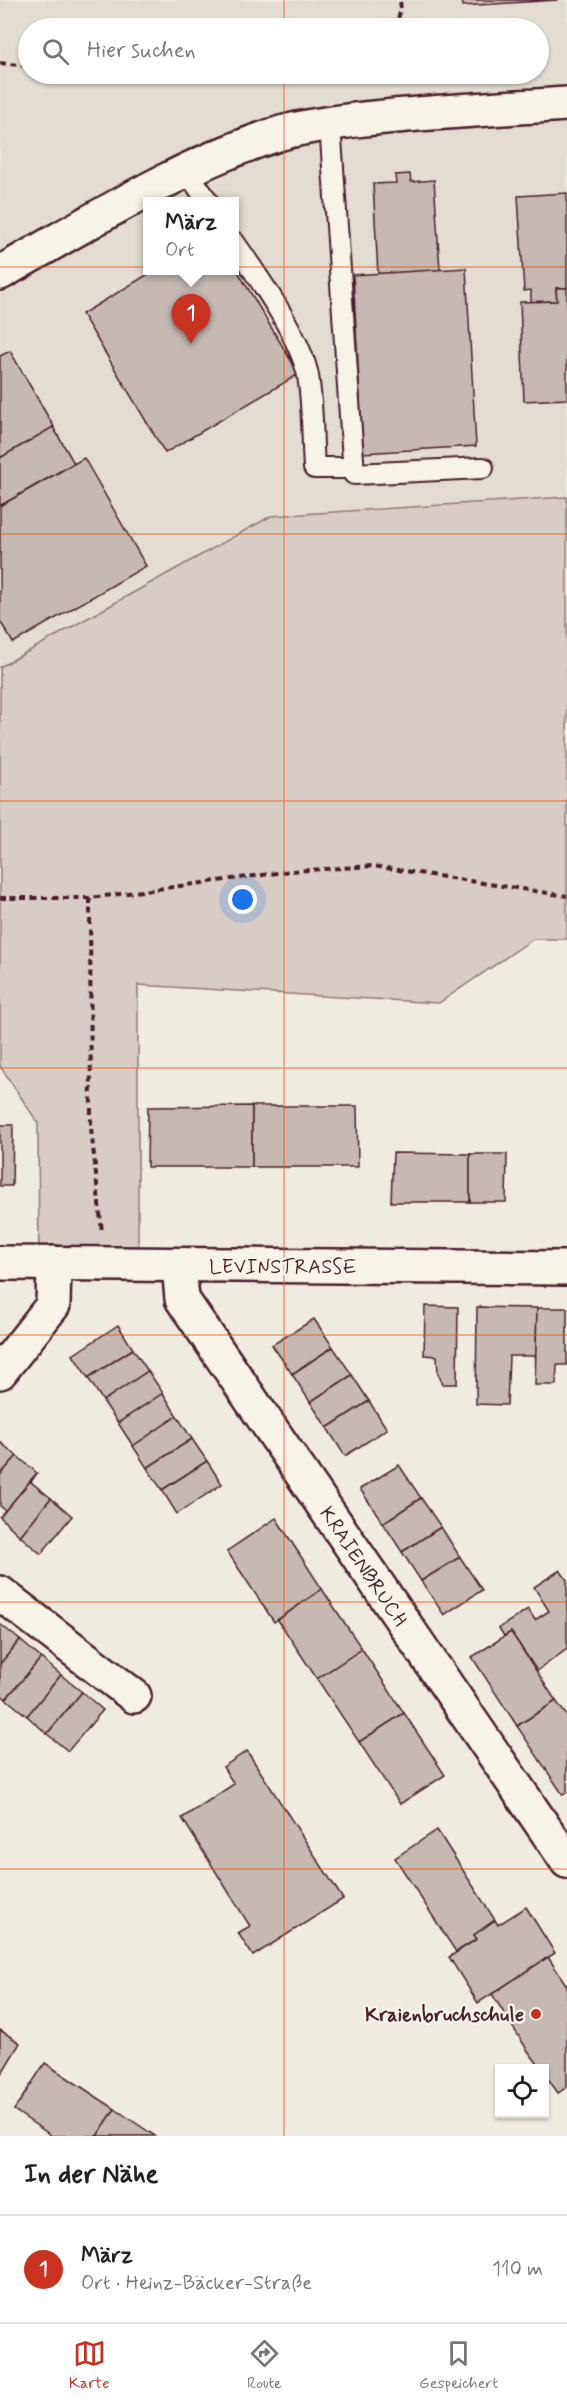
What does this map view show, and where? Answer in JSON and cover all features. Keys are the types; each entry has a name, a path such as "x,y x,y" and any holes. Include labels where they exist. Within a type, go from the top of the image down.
{"street":[{"path":"0,273 159,183 244,146 284,133 330,124 427,113 567,104"},
{"name":"LEVINSTRASSE","path":"0,1263 567,1268"},
{"path":"0,1372 53,1305 54,1263"},
{"name":"KRAIENBRUCH","path":"179,1265 182,1299 567,1861"},
{"path":"0,1593 134,1696"}],"lane":[{"path":"330,124 354,474 483,468"},
{"path":"187,171 205,197"},
{"path":"239,249 261,281 296,344 307,371 314,468 354,468"}],"path":[{"path":"398,18 401,9 400,0"},
{"path":"0,63 18,65"},
{"path":"0,898 90,898 292,871 373,866 567,896"},
{"path":"90,898 91,1128 102,1220 103,1263"}],"shaded area":[{"path":"0,0 567,0 567,497 271,516 0,667 0,280 143,198 143,275 239,275 239,197 145,197 162,187 249,151 290,137 334,130 469,116 469,106 334,113 246,137 202,154 0,261"},
{"path":"567,497 567,939 533,939 439,1003 138,985 138,1259 39,1260 38,1123 0,1066 0,667 271,516"}],"building":[{"path":"462,0 558,0 463,6"},
{"path":"410,174 411,182 434,180 440,270 378,274 373,184 396,183 395,175"},
{"path":"567,193 567,288 556,288 557,301 531,302 531,290 524,291 518,196"},
{"path":"466,268 476,446 363,453 353,275"},
{"path":"239,273 299,374 165,453 82,314 147,275"},
{"path":"556,288 567,288 567,399 524,401 520,302 557,301"},
{"path":"10,351 54,427 0,458 0,356"},
{"path":"53,427 74,463 0,506 0,458"},
{"path":"84,458 146,566 13,643 0,621 0,506"},
{"path":"252,1106 252,1167 147,1167 148,1107"},
{"path":"252,1106 357,1106 358,1167 252,1167"},
{"path":"0,1125 13,1125 12,1186 0,1186"},
{"path":"393,1153 470,1154 470,1202 391,1202"},
{"path":"470,1154 507,1154 506,1202 470,1202"},
{"path":"425,1306 458,1307 457,1384 443,1384 438,1374 437,1356 424,1355"},
{"path":"477,1307 537,1308 536,1356 509,1356 507,1405 476,1404"},
{"path":"537,1308 567,1308 567,1365 557,1365 556,1385 535,1385"},
{"path":"314,1319 333,1347 292,1374 272,1345"},
{"path":"118,1325 133,1349 88,1378 73,1355"},
{"path":"333,1347 352,1375 310,1402 292,1374"},
{"path":"133,1349 148,1371 103,1401 88,1378"},
{"path":"148,1371 163,1393 118,1423 103,1401"},
{"path":"352,1375 369,1401 327,1428 310,1402"},
{"path":"163,1393 177,1416 133,1446 118,1423"},
{"path":"369,1401 387,1429 345,1456 327,1428"},
{"path":"177,1416 192,1439 147,1468 133,1446"},
{"path":"192,1439 207,1461 162,1490 147,1468"},
{"path":"0,1442 17,1456 0,1475"},
{"path":"17,1456 37,1473 0,1517 5,1510 0,1506 0,1475"},
{"path":"207,1461 222,1484 177,1514 162,1490"},
{"path":"399,1465 421,1498 383,1523 360,1489"},
{"path":"37,1473 31,1482 51,1498 20,1536 0,1517"},
{"path":"51,1498 72,1516 41,1554 20,1536"},
{"path":"421,1498 441,1527 402,1552 383,1523"},
{"path":"276,1518 322,1589 274,1622 227,1551"},
{"path":"441,1527 460,1557 421,1581 402,1552"},
{"path":"460,1557 482,1590 444,1615 421,1581"},
{"path":"560,1570 567,1580 567,1649 537,1671 511,1632 504,1636 499,1628 528,1609 535,1620 549,1611 534,1587"},
{"path":"322,1589 362,1649 317,1679 278,1620"},
{"path":"0,1624 20,1640 0,1664"},
{"path":"511,1632 556,1701 517,1726 472,1657"},
{"path":"20,1640 41,1658 6,1699 0,1694 0,1664"},
{"path":"362,1649 404,1713 359,1742 317,1679"},
{"path":"41,1658 61,1675 27,1716 6,1699"},
{"path":"61,1675 82,1692 47,1734 27,1716"},
{"path":"82,1692 103,1710 68,1751 47,1734"},
{"path":"556,1701 567,1716 567,1792 563,1795 517,1726"},
{"path":"404,1713 445,1775 400,1804 359,1742"},
{"path":"247,1751 343,1899 253,1956 238,1933 250,1926 182,1818 234,1784 223,1767"},
{"path":"437,1830 495,1920 474,1935 477,1939 456,1952 395,1858"},
{"name":"Kraienbruchschule","path":"526,1907 555,1953 478,2003 449,1957 477,1939 474,1935 495,1920 498,1925"},
{"name":"Kraienbruchschule","path":"548,1957 567,1986 567,2087 558,2093 549,2080 549,2064 538,2064 492,1994"},
{"path":"0,2030 20,2043 0,2076"},
{"path":"45,2063 115,2109 97,2136 52,2136 14,2110"},
{"path":"115,2109 155,2136 97,2136"}],"place":[{"name":"März","path":"191,344"},
{"name":"Kraienbruchschule","path":"536,2014"}]}
